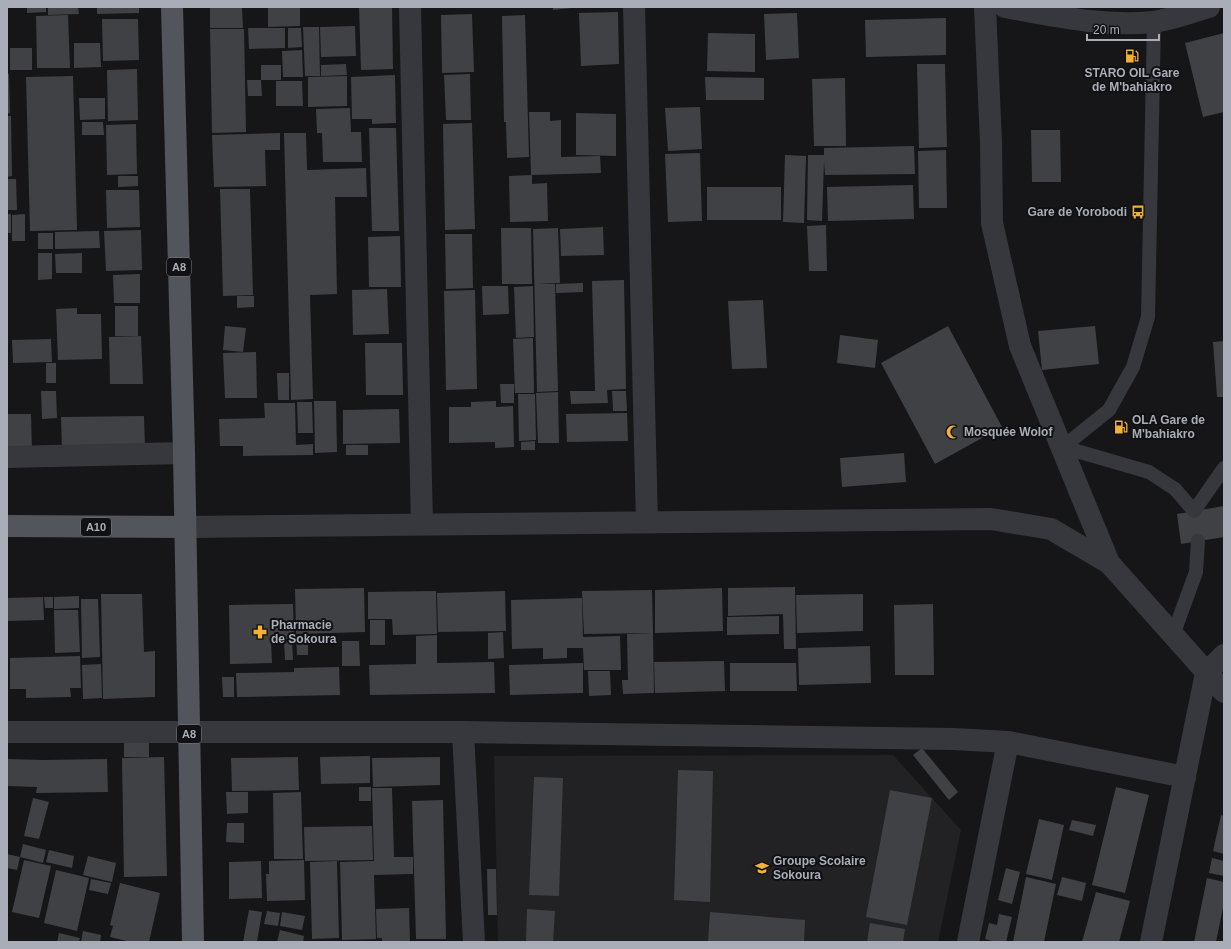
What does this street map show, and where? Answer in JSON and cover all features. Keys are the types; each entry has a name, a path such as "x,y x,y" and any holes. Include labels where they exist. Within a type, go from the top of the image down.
{"main road":[{"name":"A8","path":"172,7 184,453 193,942"},
{"name":"A10","path":"7,526 185,527"}],"street":[{"path":"410,7 422,524"},
{"path":"634,7 647,522"},
{"path":"985,7 991,142 992,223 1020,346 1063,447 1109,562"},
{"path":"1005,7 1110,24 1154,22 1209,7"},
{"path":"7,457 184,453"},
{"path":"185,527 991,519 1051,529 1109,562 1224,692"},
{"path":"1152,942 1206,673 1224,655"},
{"path":"7,732 463,732 953,739 1008,742 1185,777"},
{"path":"463,732 474,942"},
{"path":"968,942 1008,742"}],"lane":[{"path":"1063,447 1109,410 1133,367 1148,317 1154,22"},
{"path":"1063,447 1149,472 1175,489 1194,511 1224,468"},
{"path":"1173,635 1196,572 1198,541"}],"shaded area":[{"path":"893,755 961,830 938,942 498,942 494,756"}],"building":[{"path":"27,7 46,7 46,12 27,13"},
{"path":"48,7 78,7 79,14 48,15"},
{"path":"97,7 139,7 139,13 97,14"},
{"path":"210,7 242,7 243,28 210,28"},
{"path":"268,7 300,7 300,26 268,27"},
{"path":"359,7 392,7 393,69 361,70"},
{"path":"553,7 572,7 572,8 553,10"},
{"path":"618,12 619,64 581,66 579,13"},
{"path":"797,13 799,58 766,60 764,14"},
{"path":"472,14 474,72 442,73 441,15"},
{"path":"68,15 70,68 37,68 36,16"},
{"path":"525,15 529,157 507,158 506,122 504,122 502,16"},
{"path":"946,18 946,55 866,57 865,20"},
{"path":"102,19 138,19 139,60 103,61"},
{"path":"355,26 356,56 321,57 320,27"},
{"path":"303,27 319,27 320,76 305,76"},
{"path":"248,28 285,28 285,48 249,49"},
{"path":"288,28 301,28 302,47 288,48"},
{"path":"210,29 244,29 246,132 212,133"},
{"path":"708,33 755,34 755,72 707,71"},
{"path":"1224,33 1224,112 1203,117 1185,43"},
{"path":"74,43 100,43 101,67 74,68"},
{"path":"10,48 32,48 32,70 10,70"},
{"path":"302,50 303,77 283,77 282,51"},
{"path":"346,64 347,75 321,76 321,65"},
{"path":"917,64 945,64 947,147 919,148"},
{"path":"261,65 281,65 281,80 261,80"},
{"path":"137,69 138,120 108,121 107,70"},
{"path":"7,74 9,74 10,113 7,114"},
{"path":"470,74 471,120 446,120 444,75"},
{"path":"395,75 396,123 372,124 372,119 352,119 351,77"},
{"path":"73,76 77,230 30,231 26,77"},
{"path":"347,76 347,106 308,107 308,77"},
{"path":"705,77 764,78 764,100 706,100"},
{"path":"845,78 846,146 814,146 812,79"},
{"path":"247,80 261,80 262,96 248,96"},
{"path":"276,81 302,81 303,106 276,106"},
{"path":"79,98 105,98 105,119 80,120"},
{"path":"700,107 702,149 668,151 665,108"},
{"path":"350,108 351,132 361,132 362,162 323,162 322,133 317,133 316,109"},
{"path":"529,112 550,112 550,121 561,120 561,157 600,156 601,173 531,175"},
{"path":"576,113 616,114 616,156 576,155"},
{"path":"7,116 11,116 12,176 7,177"},
{"path":"82,122 103,122 104,135 82,135"},
{"path":"472,123 475,229 445,230 443,124"},
{"path":"136,124 137,174 107,175 106,125"},
{"path":"369,128 396,128 399,231 372,231"},
{"path":"1031,130 1060,130 1061,182 1032,182"},
{"path":"280,133 280,150 265,150 266,186 214,187 212,135"},
{"path":"284,133 306,133 307,170 366,168 367,197 335,197 337,294 310,295 313,399 291,400"},
{"path":"914,146 915,174 825,175 824,161 822,221 807,220 808,155 824,155 824,148"},
{"path":"946,150 947,208 919,208 918,151"},
{"path":"700,153 702,221 668,222 665,154"},
{"path":"785,155 806,156 804,223 783,222"},
{"path":"532,175 532,184 547,183 548,221 510,222 509,176"},
{"path":"118,176 138,176 138,186 118,187"},
{"path":"7,179 16,179 17,210 7,210"},
{"path":"913,185 914,219 828,221 827,187"},
{"path":"707,187 781,187 781,220 707,220"},
{"path":"220,189 250,189 253,295 223,296"},
{"path":"106,190 139,190 140,227 107,228"},
{"path":"7,214 11,214 11,233 7,233"},
{"path":"25,214 25,241 12,241 12,215"},
{"path":"826,225 827,271 809,271 807,226"},
{"path":"603,227 604,255 561,256 560,229"},
{"path":"501,228 531,228 532,284 502,284"},
{"path":"558,228 560,283 537,284 555,284 558,391 537,392 533,229"},
{"path":"141,230 142,270 106,271 104,231"},
{"path":"99,231 100,248 55,249 55,232"},
{"path":"38,233 53,233 53,249 38,249"},
{"path":"445,234 472,234 473,288 446,289"},
{"path":"400,236 401,287 369,287 368,237"},
{"path":"38,253 52,253 52,279 38,280"},
{"path":"82,253 82,273 56,273 55,254"},
{"path":"140,274 140,303 114,303 113,275"},
{"path":"624,280 626,389 607,390 608,403 571,404 570,391 595,391 592,281"},
{"path":"583,283 583,292 556,293 556,284"},
{"path":"482,286 508,286 509,314 483,315"},
{"path":"533,286 534,337 516,338 514,287"},
{"path":"387,289 389,334 353,335 352,290"},
{"path":"475,290 477,389 446,390 444,291"},
{"path":"237,296 254,296 254,307 237,308"},
{"path":"763,300 767,368 732,369 728,301"},
{"path":"115,306 138,306 138,336 115,336"},
{"path":"77,308 77,314 101,314 102,359 58,360 56,309"},
{"path":"225,326 246,328 243,352 223,350"},
{"path":"948,326 1002,427 935,464 881,363"},
{"path":"1095,326 1099,364 1042,370 1038,331"},
{"path":"840,335 878,340 875,368 837,363"},
{"path":"141,336 143,384 110,384 109,337"},
{"path":"533,338 534,393 515,393 513,339"},
{"path":"51,339 52,362 13,363 12,340"},
{"path":"1224,341 1224,397 1217,397 1213,342"},
{"path":"365,343 402,343 403,395 366,395"},
{"path":"256,352 257,398 225,398 223,353"},
{"path":"46,363 56,363 56,383 46,383"},
{"path":"277,373 289,373 289,400 278,400"},
{"path":"500,384 514,384 514,403 501,403"},
{"path":"41,391 56,391 57,418 42,419"},
{"path":"612,391 626,391 627,411 613,411"},
{"path":"558,392 559,443 538,443 536,393"},
{"path":"518,394 535,394 536,440 519,441"},
{"path":"314,401 336,401 337,452 315,453"},
{"path":"496,401 496,407 513,406 514,447 495,448 495,442 449,443 449,407 471,407 471,402"},
{"path":"297,402 312,402 313,433 298,433"},
{"path":"264,403 295,403 296,445 313,444 313,455 243,456 243,446 220,446 219,419 265,418"},
{"path":"399,409 400,443 343,444 343,410"},
{"path":"627,413 628,441 567,442 566,414"},
{"path":"7,414 31,414 32,451 7,452"},
{"path":"144,416 145,449 62,451 61,417"},
{"path":"535,441 535,450 521,450 521,442"},
{"path":"346,445 368,445 368,455 346,455"},
{"path":"904,453 906,482 842,487 840,458"},
{"path":"1224,506 1224,537 1181,544 1177,514"},
{"path":"795,587 796,649 784,649 783,614 728,616 728,588"},
{"path":"364,588 365,632 296,634 295,589"},
{"path":"722,588 723,631 655,633 655,590"},
{"path":"652,590 653,633 584,634 582,591"},
{"path":"436,591 437,634 393,635 392,619 368,619 368,592"},
{"path":"505,591 506,631 438,632 437,593"},
{"path":"101,594 142,594 144,652 155,651 155,697 103,699"},
{"path":"863,594 863,631 797,633 796,595"},
{"path":"79,596 79,608 54,609 54,597"},
{"path":"43,597 44,620 7,621 7,598"},
{"path":"44,597 53,597 53,608 45,608"},
{"path":"582,598 583,637 620,636 621,670 584,670 583,648 567,648 567,658 543,659 543,648 512,649 511,600"},
{"path":"81,599 98,599 100,657 82,658"},
{"path":"293,604 294,639 271,640 272,663 230,664 229,605"},
{"path":"933,604 934,675 895,675 894,605"},
{"path":"54,610 78,610 80,652 55,653"},
{"path":"779,616 779,634 727,635 727,617"},
{"path":"370,620 385,620 385,645 370,645"},
{"path":"503,632 504,658 488,659 488,633"},
{"path":"653,633 654,693 623,694 622,680 628,680 627,634"},
{"path":"296,635 308,635 308,655 297,655"},
{"path":"437,635 437,663 494,662 495,693 370,695 369,665 416,664 416,636"},
{"path":"284,641 292,641 293,660 285,660"},
{"path":"342,641 359,641 360,666 342,666"},
{"path":"870,646 871,683 799,685 798,648"},
{"path":"80,656 81,688 70,688 71,697 26,698 26,689 10,689 10,658"},
{"path":"724,661 725,691 655,693 654,662"},
{"path":"583,663 583,693 510,695 509,665"},
{"path":"730,663 796,663 797,691 730,691"},
{"path":"101,664 102,698 83,699 82,665"},
{"path":"339,667 340,695 237,697 236,673 294,672 294,668"},
{"path":"588,671 610,671 611,695 589,696"},
{"path":"222,677 234,677 234,697 223,697"},
{"path":"124,740 149,740 149,757 124,757"},
{"path":"922,748 958,792 949,800 913,755"},
{"path":"370,756 370,783 321,784 320,757"},
{"path":"164,757 167,876 124,877 122,758"},
{"path":"298,757 299,790 232,791 231,758"},
{"path":"440,757 440,785 373,787 372,758"},
{"path":"7,759 107,759 108,792 36,793 37,787 7,786"},
{"path":"678,770 713,771 710,902 674,900"},
{"path":"534,777 563,778 559,896 529,895"},
{"path":"359,787 371,787 371,801 359,801"},
{"path":"1116,787 1149,795 1125,893 1092,885"},
{"path":"372,788 392,788 394,857 413,857 413,874 374,875 376,939 342,940 340,862 374,861"},
{"path":"890,790 932,798 907,925 866,917"},
{"path":"226,792 248,792 248,813 227,814"},
{"path":"301,792 303,859 274,859 273,793"},
{"path":"33,798 49,802 39,839 24,836"},
{"path":"443,800 446,939 416,939 412,801"},
{"path":"1221,815 1224,816 1224,854 1213,851"},
{"path":"1039,819 1064,825 1052,880 1026,874"},
{"path":"1072,820 1096,825 1093,836 1069,830"},
{"path":"227,823 244,823 244,843 226,842"},
{"path":"372,826 373,860 305,861 304,827"},
{"path":"23,844 46,850 43,863 20,857"},
{"path":"49,850 74,856 72,868 46,862"},
{"path":"7,854 20,857 17,870 7,868"},
{"path":"88,856 116,863 112,882 83,875"},
{"path":"1212,858 1224,861 1224,876 1209,873"},
{"path":"24,860 51,866 39,918 12,912"},
{"path":"304,860 305,900 267,901 266,874 269,874 269,861"},
{"path":"261,861 262,898 229,899 229,862"},
{"path":"337,861 339,938 312,939 310,862"},
{"path":"1006,868 1020,872 1012,904 998,900"},
{"path":"487,869 496,869 497,915 488,915"},
{"path":"56,870 89,878 77,931 44,923"},
{"path":"1026,877 1056,884 1044,942 1013,942"},
{"path":"1062,877 1086,883 1082,901 1057,895"},
{"path":"1207,878 1224,882 1224,903 1216,942 1194,942"},
{"path":"91,879 111,883 108,894 89,890"},
{"path":"120,883 160,893 149,942 131,942 110,937 113,926 110,925"},
{"path":"1096,892 1130,901 1119,942 1082,942"},
{"path":"409,908 410,942 382,942 382,938 377,938 376,909"},
{"path":"527,909 555,911 553,942 526,942"},
{"path":"249,910 262,912 257,942 243,942"},
{"path":"267,911 280,913 278,926 264,924"},
{"path":"282,912 305,916 302,930 280,926"},
{"path":"710,912 805,920 804,942 708,942"},
{"path":"999,914 1012,917 1006,942 995,942 985,939 989,923 997,925"},
{"path":"870,923 905,929 903,942 867,942"},
{"path":"280,930 304,936 303,942 277,942"},
{"path":"83,931 101,935 100,942 81,942"},
{"path":"59,933 80,938 79,942 57,942"}],"place":[{"name":"STARO OIL Gare de M'bahiakro","path":"1132,56"},
{"name":"Gare de Yorobodi","path":"1138,212"},
{"name":"OLA Gare de M'bahiakro","path":"1121,427"},
{"name":"Mosquée Wolof","path":"953,432"},
{"name":"Pharmacie de Sokoura","path":"260,632"},
{"name":"Groupe Scolaire Sokoura","path":"762,868"}]}
